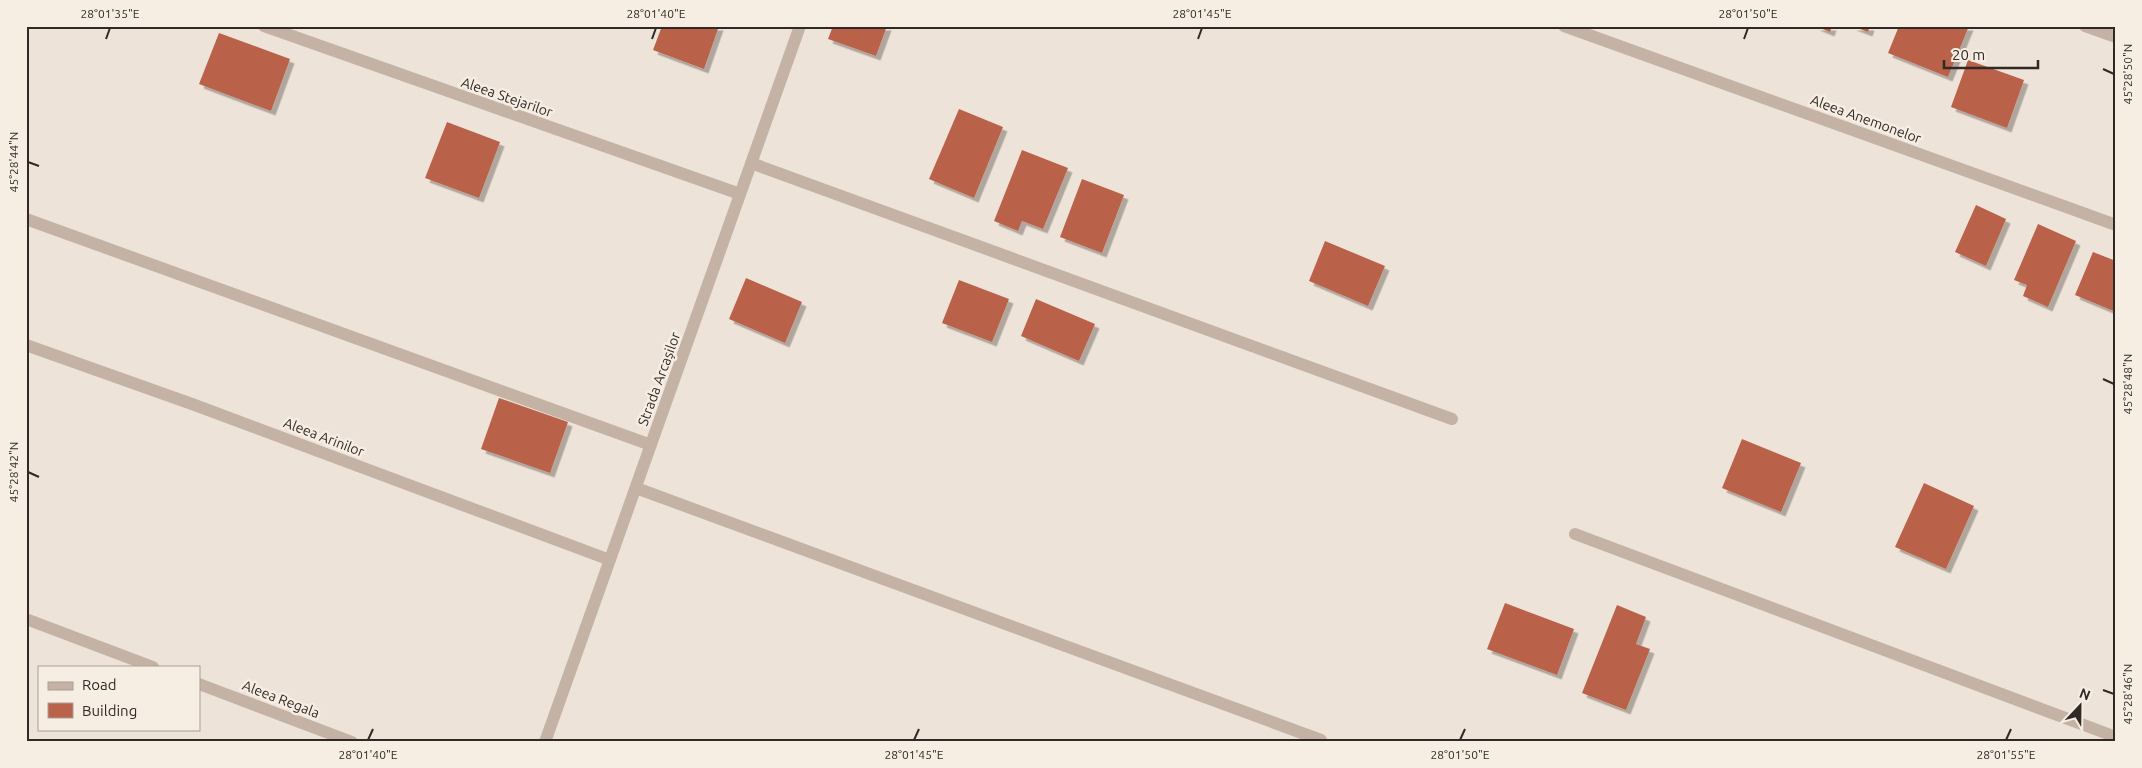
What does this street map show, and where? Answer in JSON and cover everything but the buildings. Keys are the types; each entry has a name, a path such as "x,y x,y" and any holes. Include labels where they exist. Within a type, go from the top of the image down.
{"street":[{"name":"Aleea Stejarilor","path":"264,26 740,194"},
{"name":"Strada Arcașilor","path":"545,742 800,26"},
{"name":"Aleea Anemonelor","path":"1564,26 2116,224"},
{"path":"2085,26 2116,38"},
{"path":"751,163 1452,419"},
{"path":"26,220 651,445"},
{"name":"Aleea Arinilor","path":"26,345 201,407 610,560"},
{"path":"636,488 1321,740"},
{"path":"1575,534 2116,737"},
{"path":"26,619 150,666"},
{"name":"Aleea Regala","path":"200,684 352,742"}]}
